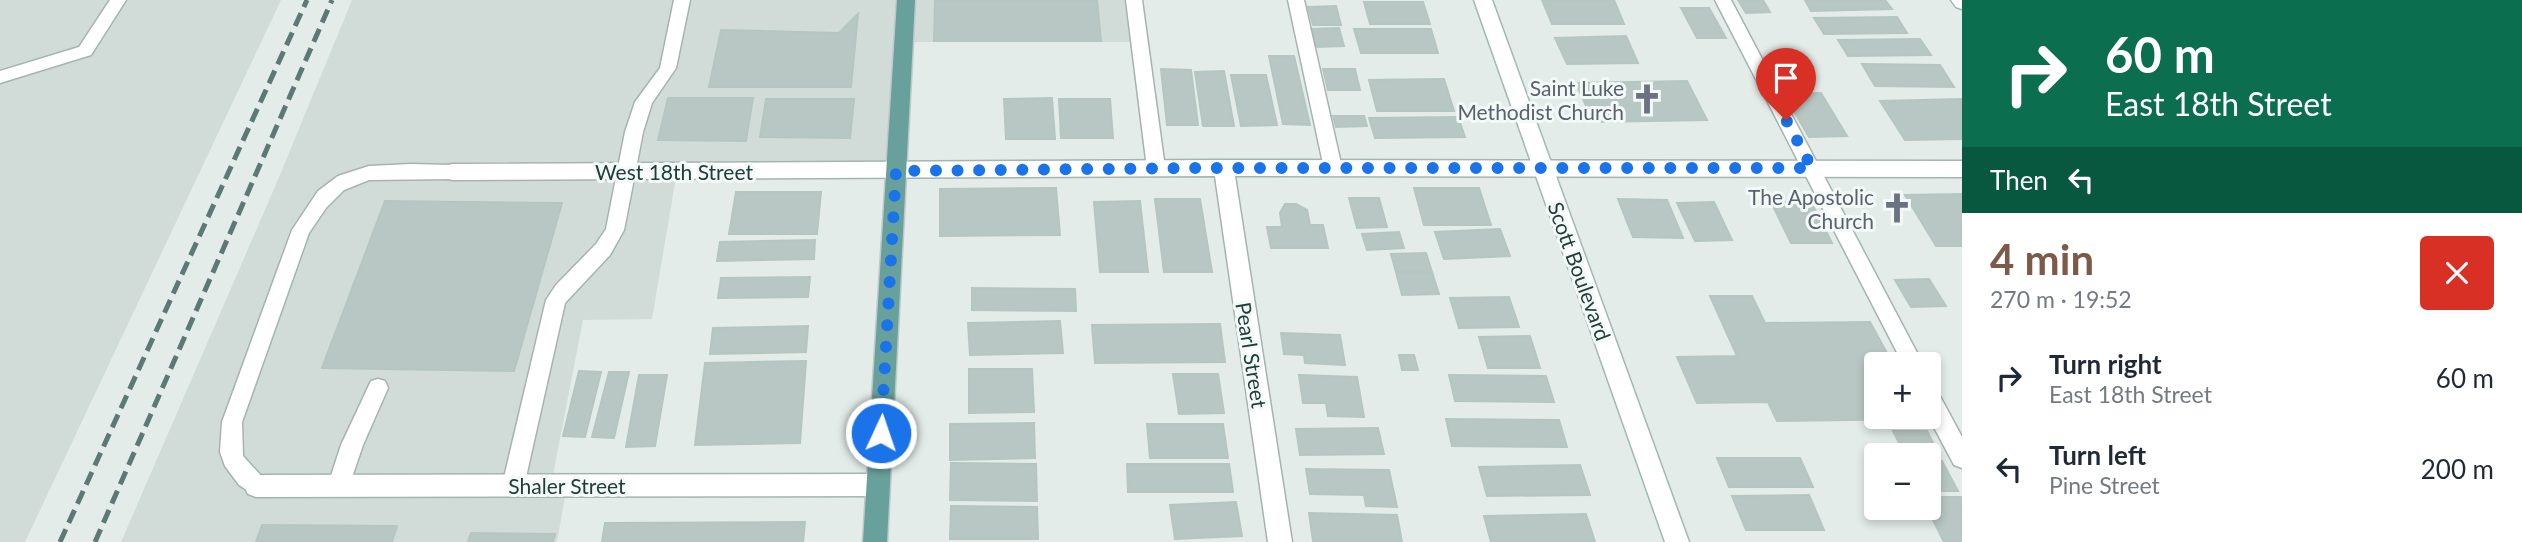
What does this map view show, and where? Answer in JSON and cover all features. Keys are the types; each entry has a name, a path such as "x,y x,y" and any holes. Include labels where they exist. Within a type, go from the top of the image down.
{"main road":[{"path":"875,542 906,0"}],"street":[{"name":"Scott Boulevard","path":"1483,0 1677,542"},
{"name":"West 18th Street","path":"452,172 1156,168 1962,169"},
{"name":"Pearl Street","path":"1224,168 1280,542"},
{"name":"Shaler Street","path":"256,486 877,485"}],"lane":[{"path":"0,77 85,51 118,0"},
{"path":"513,486 556,300 566,285 608,243 615,229 625,190 625,171 641,107 647,93 668,68 682,0"},
{"path":"1135,0 1156,168"},
{"path":"1296,0 1333,168"},
{"path":"1723,0 1907,352"},
{"path":"256,486 234,467 230,445 232,422 301,230 318,203 342,182 375,172 452,172"},
{"path":"339,485 352,445 378,388"},
{"path":"1941,418 1962,458"}],"shaded area":[{"path":"0,0 281,0 25,542 0,542"},
{"path":"352,0 1134,0 1140,42 904,42 896,171 677,171 652,319 583,320 551,485 567,485 557,542 121,542 277,182"}],"building":[{"path":"935,0 1097,0 1101,41 934,41"},
{"path":"1542,0 1614,0 1624,24 1552,24"},
{"path":"1738,0 1763,0 1770,12 1746,13"},
{"path":"1805,0 1885,0 1892,9 1811,11"},
{"path":"1364,2 1423,2 1430,24 1370,24"},
{"path":"1336,6 1341,25 1313,25 1308,7"},
{"path":"1681,8 1709,8 1726,38 1697,38"},
{"path":"858,14 851,87 709,87 721,30 839,33"},
{"path":"1897,17 1907,33 1824,34 1814,18"},
{"path":"1339,28 1344,46 1314,47 1309,29"},
{"path":"1354,29 1431,29 1438,53 1361,53"},
{"path":"1626,36 1638,63 1567,64 1555,38"},
{"path":"1920,39 1931,55 1848,56 1838,40"},
{"path":"1269,56 1294,56 1310,125 1283,124"},
{"path":"1862,64 1940,65 1954,87 1875,86"},
{"path":"1161,69 1191,70 1198,125 1167,125"},
{"path":"1323,69 1355,69 1360,90 1328,90"},
{"path":"1224,71 1234,126 1203,126 1195,72"},
{"path":"1231,75 1266,75 1277,125 1241,126"},
{"path":"1444,79 1454,111 1377,111 1369,80"},
{"path":"1687,81 1707,120 1593,122 1576,83"},
{"path":"1821,93 1847,136 1809,137 1784,94"},
{"path":"668,98 753,98 746,141 658,140"},
{"path":"1052,98 1055,139 1006,139 1004,99"},
{"path":"766,99 854,99 850,138 760,137"},
{"path":"1059,99 1110,99 1113,138 1061,138"},
{"path":"1962,99 1962,139 1905,140 1880,101"},
{"path":"1333,116 1364,116 1367,126 1336,127"},
{"path":"1458,117 1465,137 1375,138 1369,118"},
{"path":"1056,188 1060,235 940,236 940,189"},
{"path":"1414,188 1479,188 1491,225 1424,225"},
{"path":"736,192 821,192 817,234 729,234"},
{"path":"1962,194 1962,246 1936,246 1905,195"},
{"path":"1349,198 1379,198 1387,227 1357,228"},
{"path":"1155,199 1200,199 1212,272 1164,272"},
{"path":"1618,199 1667,200 1683,238 1633,237"},
{"path":"385,201 562,203 514,371 322,368"},
{"path":"1140,201 1148,272 1100,272 1094,202"},
{"path":"1714,202 1732,240 1695,241 1677,203"},
{"path":"1771,202 1811,202 1832,243 1791,243"},
{"path":"1285,204 1296,204 1307,210 1310,225 1323,225 1328,248 1271,248 1267,227 1282,227 1280,213"},
{"path":"1500,229 1510,256 1444,259 1435,232"},
{"path":"1399,232 1404,248 1367,250 1362,234"},
{"path":"815,240 814,259 717,261 720,242"},
{"path":"1426,253 1432,272 1396,272 1391,254"},
{"path":"1396,272 1432,272 1439,294 1402,295"},
{"path":"810,277 808,297 718,298 721,278"},
{"path":"1929,279 1946,306 1911,307 1895,280"},
{"path":"972,288 1075,289 1076,311 972,310"},
{"path":"1710,296 1752,296 1765,323 1870,322 1886,352 1864,352 1864,420 1777,421 1768,402 1697,403 1677,357 1737,356"},
{"path":"1509,297 1519,327 1459,328 1450,298"},
{"path":"1060,321 1063,353 970,355 968,323"},
{"path":"1220,324 1225,362 1095,363 1092,325"},
{"path":"808,326 806,352 710,354 713,328"},
{"path":"1281,333 1340,335 1345,365 1305,363 1304,355 1284,354"},
{"path":"1530,336 1540,368 1488,368 1479,337"},
{"path":"1399,355 1414,355 1418,370 1402,370"},
{"path":"806,361 800,443 695,445 705,363"},
{"path":"969,369 1032,369 1034,412 969,413"},
{"path":"579,371 601,372 585,437 563,436"},
{"path":"609,372 629,372 614,438 592,437"},
{"path":"1173,374 1218,374 1224,413 1179,414"},
{"path":"639,375 667,375 655,446 626,447"},
{"path":"1299,375 1357,377 1364,417 1328,416 1326,403 1303,403"},
{"path":"1449,375 1546,376 1554,402 1455,401"},
{"path":"1446,419 1559,420 1567,447 1452,446"},
{"path":"1034,423 1035,458 950,460 950,424"},
{"path":"1147,424 1223,424 1228,458 1150,458"},
{"path":"1378,428 1384,454 1300,455 1296,429"},
{"path":"1893,431 1927,431 1933,443 1899,443"},
{"path":"1717,458 1800,458 1813,487 1729,487"},
{"path":"1941,461 1942,461 1958,491 1941,491"},
{"path":"951,463 1036,464 1037,501 950,500"},
{"path":"1127,464 1229,464 1233,492 1128,492"},
{"path":"1580,465 1590,495 1487,496 1479,467"},
{"path":"1306,469 1389,470 1397,507 1366,506 1364,495 1310,494"},
{"path":"1809,495 1824,530 1746,530 1732,496"},
{"path":"1941,497 1962,497 1962,542 1944,542 1933,520 1941,520"},
{"path":"1236,502 1242,536 1175,539 1170,505"},
{"path":"951,506 1037,507 1038,539 950,539"},
{"path":"1309,513 1397,515 1402,542 1313,541"},
{"path":"1586,514 1595,542 1491,542 1484,516"},
{"path":"805,522 803,542 602,542 605,523"},
{"path":"262,525 397,526 392,542 256,542"},
{"path":"471,533 555,534 553,542 468,542"}],"railway":[{"path":"60,542 307,0"},
{"path":"95,542 332,0"}],"place":[{"name":"Saint Luke Methodist Church","path":"1647,99"},
{"name":"The Apostolic Church","path":"1897,208"}],"route":[{"path":"881,433 896,171 1812,168 1786,120"}]}
